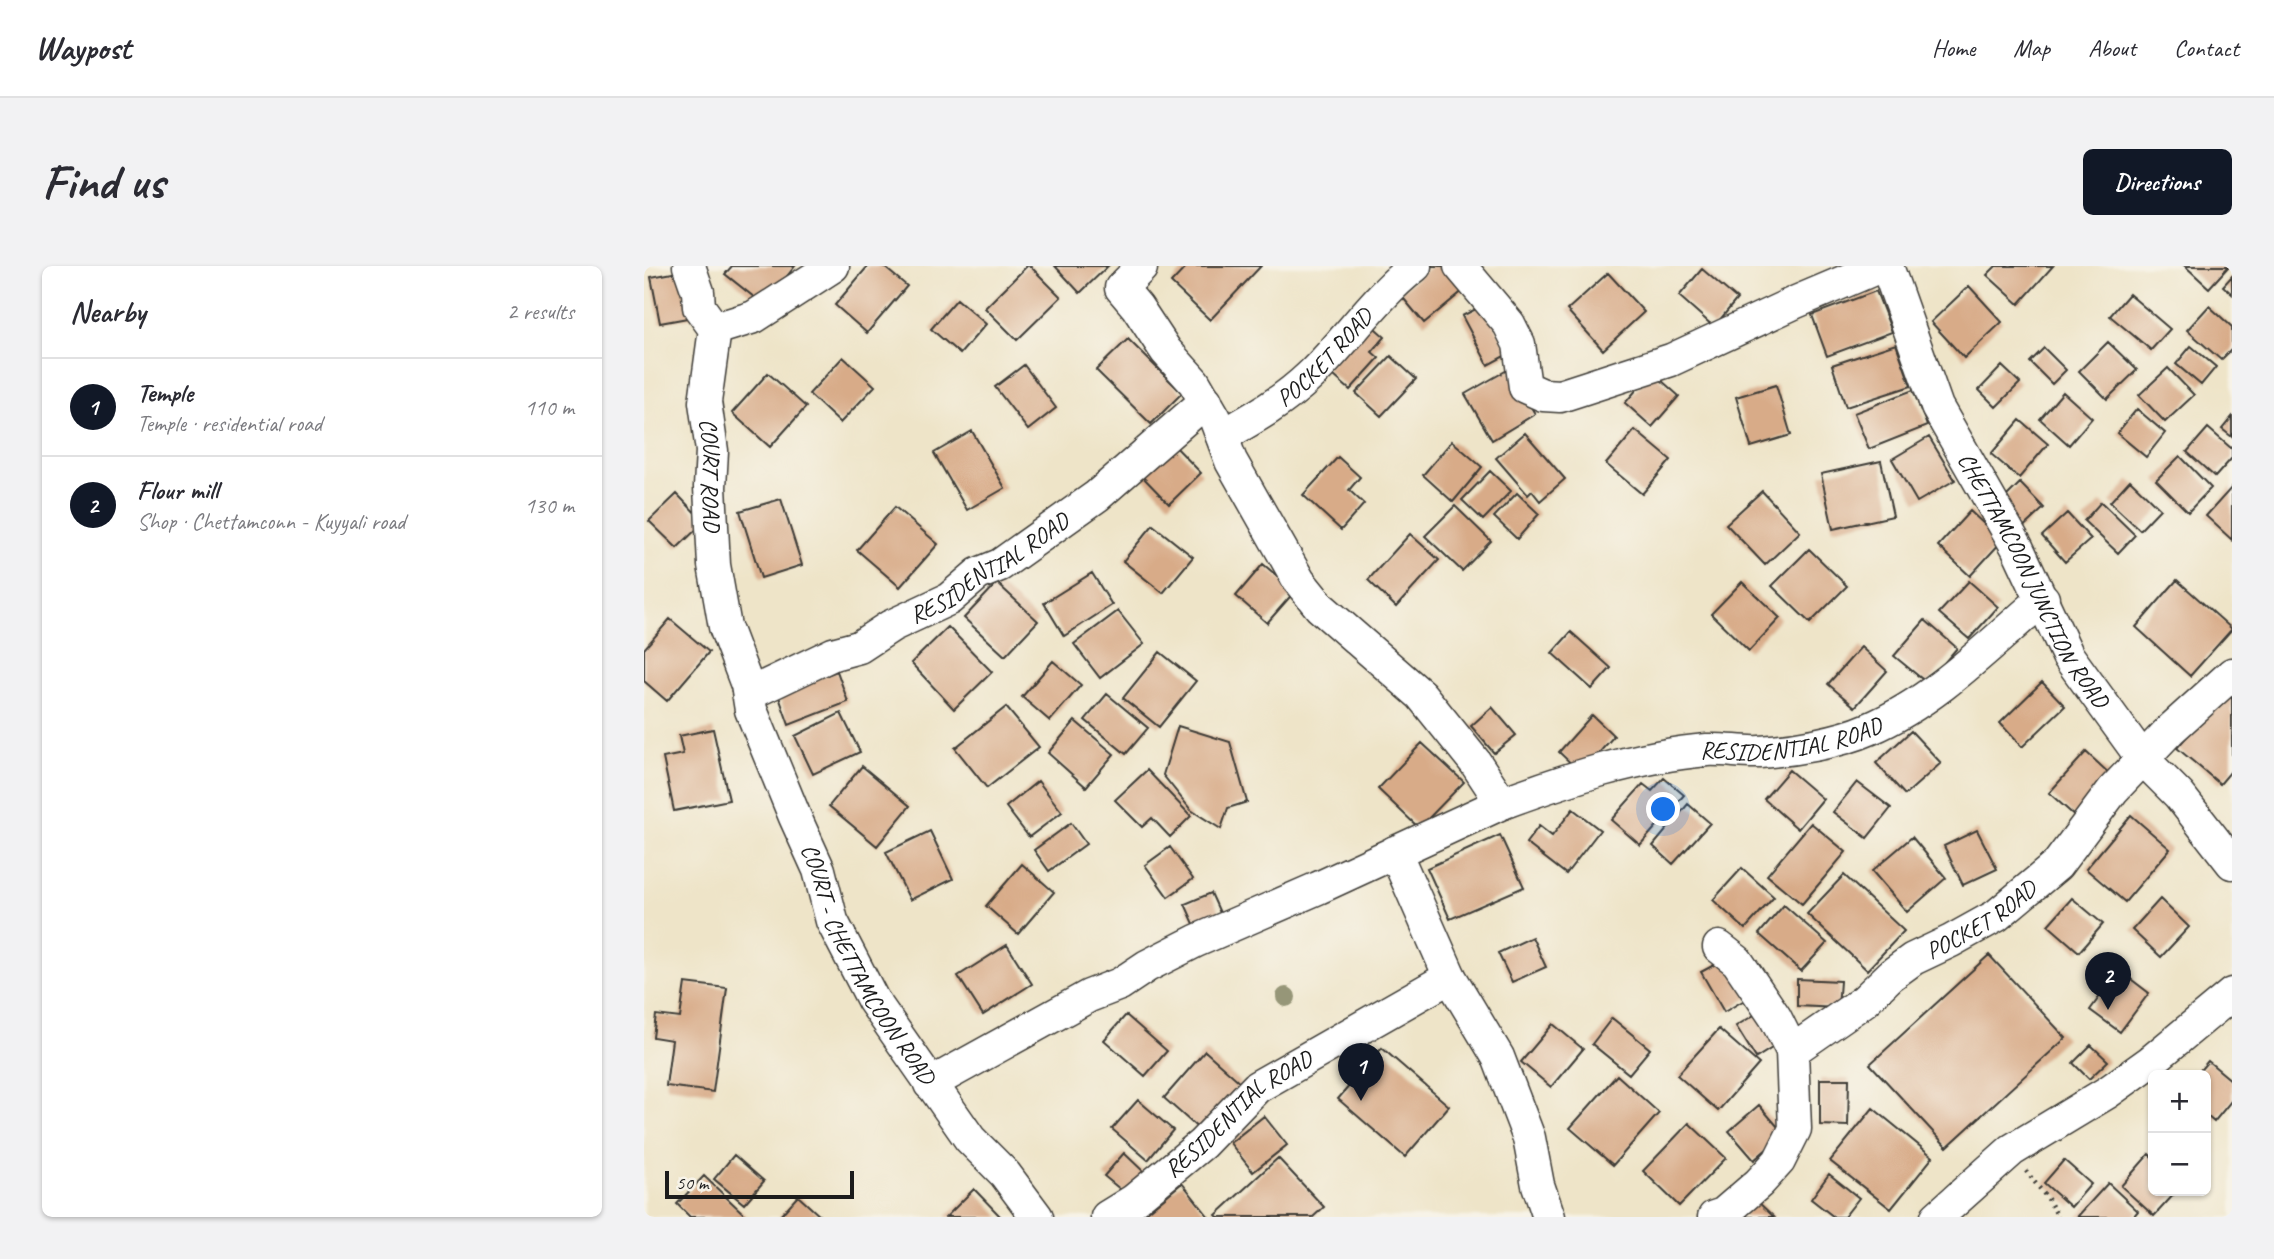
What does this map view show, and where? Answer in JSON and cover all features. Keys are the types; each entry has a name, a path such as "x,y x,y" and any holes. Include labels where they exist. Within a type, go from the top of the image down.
{"street":[{"path":"689,266 698,292 699,307 715,329 754,317 834,266"},
{"path":"1139,266 1141,268 1121,288 1138,307 1166,351 1194,382 1206,401 1216,418 1231,461 1299,581 1320,607 1422,695 1475,762 1502,803"},
{"name":"POCKET ROAD","path":"1222,436 1276,405 1311,375 1349,334 1367,309 1415,266"},
{"path":"1460,266 1509,324 1519,344 1525,387 1543,395 1560,396 1671,360 1881,266"},
{"name":"CHETTAMCOON JUNCTION ROAD","path":"1887,266 1937,407 2017,547 2068,656 2142,758 2179,795 2232,863"},
{"name":"COURT ROAD","path":"715,329 705,402 712,451 710,487 714,565 725,627 748,690"},
{"name":"RESIDENTIAL ROAD","path":"748,690 833,654 859,647 891,626 949,599 978,574 1000,565 1097,496 1206,401"},
{"name":"RESIDENTIAL ROAD","path":"930,1084 1089,996 1119,984 1196,941 1502,803 1639,761 1708,750 1761,752 1835,740 1867,730 1912,706 1963,668 2043,599"},
{"name":"POCKET ROAD","path":"1792,1051 1864,1001 1913,958 1996,916 2057,865 2113,790 2142,758 2232,674"},
{"name":"COURT - CHETTAMCOON ROAD","path":"748,690 751,710 819,870 832,921 873,1000 970,1139 1005,1174 1037,1217"},
{"path":"1395,852 1450,977 1498,1057 1528,1138 1538,1185 1549,1217"},
{"path":"1714,1217 1723,1214 1766,1176 1779,1161 1795,1129 1792,1051 1776,1017 1737,961 1719,947"},
{"name":"RESIDENTIAL ROAD","path":"1107,1217 1133,1201 1202,1144 1257,1087 1450,977"},
{"path":"1937,1217 2012,1150 2150,1062 2232,994"}],"path":[{"path":"2012,1150 2058,1217"}],"building":[{"path":"732,266 795,266 764,305 725,274"},
{"path":"868,266 883,266 907,286 867,333 835,305"},
{"path":"1027,266 1061,297 1017,340 985,308"},
{"path":"1055,266 1108,266 1080,293"},
{"path":"1187,266 1261,266 1210,320 1171,283"},
{"path":"1431,266 1446,266 1465,289 1424,323 1399,293"},
{"path":"1996,266 2053,266 2019,304 1987,275"},
{"path":"2185,266 2229,266 2209,288"},
{"path":"1702,269 1737,299 1714,327 1679,296"},
{"path":"684,271 693,317 660,323 651,277"},
{"path":"1608,273 1644,312 1603,350 1567,310"},
{"path":"2232,276 2232,294 2223,286"},
{"path":"1969,286 2002,322 1964,358 1931,322"},
{"path":"1876,291 1892,332 1827,356 1812,315"},
{"path":"2129,294 2170,329 2151,350 2110,316"},
{"path":"957,299 986,324 960,354 931,329"},
{"path":"1484,305 1510,353 1488,365 1462,316"},
{"path":"2209,306 2232,327 2232,349 2221,360 2187,330"},
{"path":"1368,322 1385,337 1372,352 1379,358 1350,390 1326,369"},
{"path":"1128,339 1182,393 1151,424 1096,370"},
{"path":"2108,342 2137,370 2107,399 2079,371"},
{"path":"1896,344 1911,386 1846,407 1832,365"},
{"path":"2191,346 2216,367 2201,385 2176,364"},
{"path":"2044,348 2066,370 2052,384 2030,362"},
{"path":"1391,356 1416,379 1381,416 1356,393"},
{"path":"843,357 875,386 840,423 809,394"},
{"path":"1024,365 1056,408 1028,430 995,387"},
{"path":"2002,366 2020,383 1996,407 1979,390"},
{"path":"2168,368 2194,395 2165,422 2139,395"},
{"path":"1509,369 1535,414 1492,440 1465,394"},
{"path":"1652,372 1679,396 1652,427 1625,403"},
{"path":"768,373 806,407 770,447 732,413"},
{"path":"1776,385 1791,435 1751,447 1736,397"},
{"path":"1913,390 1927,426 1869,449 1854,413"},
{"path":"2063,392 2092,418 2069,445 2040,419"},
{"path":"2137,409 2165,433 2146,457 2117,433"},
{"path":"2232,417 2232,437 2222,429"},
{"path":"2020,420 2048,444 2019,478 1991,454"},
{"path":"2208,428 2232,449 2232,458 2215,477 2187,452"},
{"path":"1635,430 1671,460 1642,494 1606,464"},
{"path":"972,431 1005,488 967,510 934,453"},
{"path":"1525,433 1565,479 1540,501 1532,491 1528,495 1496,458"},
{"path":"1929,437 1955,480 1917,502 1892,459"},
{"path":"1452,441 1482,467 1453,502 1423,475"},
{"path":"1171,442 1201,473 1169,504 1138,472"},
{"path":"2180,456 2211,488 2188,512 2156,480"},
{"path":"1338,457 1360,477 1349,490 1364,504 1341,530 1303,495"},
{"path":"1881,461 1893,516 1833,529 1821,474"},
{"path":"1490,471 1511,491 1483,520 1462,500"},
{"path":"2130,480 2160,509 2140,530 2110,502"},
{"path":"2020,483 2044,508 2020,530 1997,506"},
{"path":"2232,487 2232,540 2206,516"},
{"path":"1762,491 1800,532 1765,565 1726,524"},
{"path":"1517,493 1539,514 1517,539 1494,517"},
{"path":"677,494 704,522 677,548 649,521"},
{"path":"781,499 802,565 761,578 740,511"},
{"path":"2101,502 2135,535 2118,553 2084,521"},
{"path":"1455,506 1491,541 1462,571 1425,536"},
{"path":"895,507 938,544 900,587 857,550"},
{"path":"1970,511 2002,541 1970,576 1938,546"},
{"path":"2067,513 2091,539 2065,562 2042,536"},
{"path":"1153,525 1193,557 1163,593 1123,561"},
{"path":"1410,534 1439,560 1396,607 1368,580"},
{"path":"1809,549 1847,586 1810,623 1772,586"},
{"path":"1263,564 1295,591 1267,623 1236,596"},
{"path":"1092,573 1112,605 1064,636 1044,603"},
{"path":"2177,580 2232,629 2190,676 2136,627"},
{"path":"1969,581 1998,607 1969,639 1939,613"},
{"path":"1742,582 1780,618 1749,651 1711,614"},
{"path":"997,583 1038,621 1005,656 964,618"},
{"path":"1118,611 1144,644 1100,678 1074,644"},
{"path":"670,619 709,652 667,701 644,681 644,649"},
{"path":"1925,620 1957,648 1927,683 1894,656"},
{"path":"948,627 992,672 954,709 911,663"},
{"path":"1571,632 1611,668 1592,689 1552,653"},
{"path":"1861,647 1887,671 1855,707 1828,684"},
{"path":"1160,652 1196,681 1159,727 1123,698"},
{"path":"1053,661 1081,685 1050,721 1022,697"},
{"path":"837,671 848,702 789,725 778,694"},
{"path":"2042,682 2065,706 2022,747 2000,723"},
{"path":"2225,691 2232,697 2232,770 2220,784 2177,748"},
{"path":"1107,694 1148,728 1126,754 1085,720"},
{"path":"1006,707 1039,747 987,788 955,748"},
{"path":"1492,707 1516,735 1494,753 1471,726"},
{"path":"841,713 860,752 813,774 795,736"},
{"path":"1592,715 1614,736 1581,773 1559,752"},
{"path":"1075,721 1114,754 1086,787 1048,753"},
{"path":"1178,726 1230,742 1247,802 1228,808 1221,829 1191,810 1163,775"},
{"path":"713,729 729,800 674,811 663,758 683,754 679,736"},
{"path":"1911,731 1941,763 1905,795 1876,763"},
{"path":"1422,743 1464,782 1419,828 1378,789"},
{"path":"2086,752 2112,776 2076,817 2049,793"},
{"path":"862,766 910,806 877,846 829,806"},
{"path":"1147,770 1191,816 1170,837 1152,818 1142,827 1115,800"},
{"path":"1789,770 1823,799 1798,829 1764,799"},
{"path":"1664,778 1684,795 1640,845 1611,820 1643,784 1652,791"},
{"path":"1038,781 1062,812 1029,837 1006,807"},
{"path":"1857,782 1891,808 1867,838 1833,812"},
{"path":"1688,804 1710,823 1673,864 1653,846"},
{"path":"1573,809 1600,830 1566,874 1526,843 1539,826 1552,836"},
{"path":"2131,815 2170,849 2125,902 2086,869"},
{"path":"1071,823 1086,844 1049,871 1034,850"},
{"path":"1811,823 1846,852 1802,904 1767,875"},
{"path":"1977,830 1997,869 1963,885 1944,846"},
{"path":"930,831 953,879 910,900 886,852"},
{"path":"1500,835 1524,887 1450,919 1427,868"},
{"path":"1912,837 1946,878 1907,912 1872,871"},
{"path":"1170,847 1193,879 1168,897 1145,865"},
{"path":"1022,864 1054,892 1018,934 986,906"},
{"path":"1742,868 1774,897 1745,929 1713,900"},
{"path":"1844,875 1904,931 1867,970 1807,914"},
{"path":"1211,893 1221,915 1195,926 1185,904"},
{"path":"2072,898 2103,924 2079,952 2048,925"},
{"path":"2160,899 2189,927 2161,957 2132,930"},
{"path":"1784,905 1827,943 1801,971 1759,934"},
{"path":"1532,937 1546,967 1512,982 1498,953"},
{"path":"1007,945 1032,984 983,1015 958,976"},
{"path":"1989,955 2066,1038 1947,1147 1870,1064"},
{"path":"1725,959 1748,998 1724,1012 1701,972"},
{"path":"2119,970 2149,993 2120,1032 2090,1010"},
{"path":"1797,979 1840,981 1838,1008 1797,1006"},
{"path":"685,983 727,988 713,1092 666,1086 672,1040 653,1037 656,1015 680,1018"},
{"path":"1761,1011 1780,1043 1756,1058 1736,1026"},
{"path":"1126,1015 1167,1051 1145,1076 1104,1040"},
{"path":"1612,1018 1650,1049 1629,1074 1592,1044"},
{"path":"1553,1024 1583,1049 1551,1087 1521,1062"},
{"path":"1719,1029 1759,1064 1718,1111 1677,1075"},
{"path":"2091,1045 2108,1061 2089,1079 2073,1063"},
{"path":"1382,1048 1449,1106 1405,1157 1338,1099"},
{"path":"1205,1051 1241,1083 1200,1130 1164,1098"},
{"path":"2208,1061 2232,1081 2232,1100 2214,1122 2211,1119 2211,1070 2200,1070"},
{"path":"1617,1075 1659,1113 1613,1165 1570,1128"},
{"path":"1820,1079 1849,1079 1848,1126 1820,1125"},
{"path":"1138,1100 1173,1130 1148,1160 1112,1129"},
{"path":"1759,1105 1784,1134 1754,1160 1729,1131"},
{"path":"1873,1108 1933,1157 1891,1209 1830,1161"},
{"path":"1264,1116 1287,1145 1253,1172 1230,1143"},
{"path":"1689,1123 1726,1158 1679,1206 1643,1171"},
{"path":"1124,1153 1145,1173 1126,1194 1104,1176"},
{"path":"734,1155 764,1181 744,1204 714,1179"},
{"path":"2148,1155 2148,1196 2172,1196 2154,1216 2121,1186"},
{"path":"1278,1158 1324,1207 1313,1217 1216,1215"},
{"path":"2064,1160 2091,1184 2071,1207 2044,1183"},
{"path":"1829,1174 1859,1198 1844,1217 1834,1217 1811,1199"},
{"path":"704,1176 747,1217 690,1217 677,1204"},
{"path":"1182,1183 1209,1217 1151,1217 1147,1212"},
{"path":"2108,1183 2138,1211 2133,1217 2077,1217"},
{"path":"974,1189 1001,1217 946,1217"},
{"path":"798,1196 821,1217 779,1217"},
{"path":"1757,1201 1774,1217 1742,1217"}],"place":[{"name":"Flour mill","path":"2108,1010"},
{"name":"Temple","path":"1361,1101"}]}
